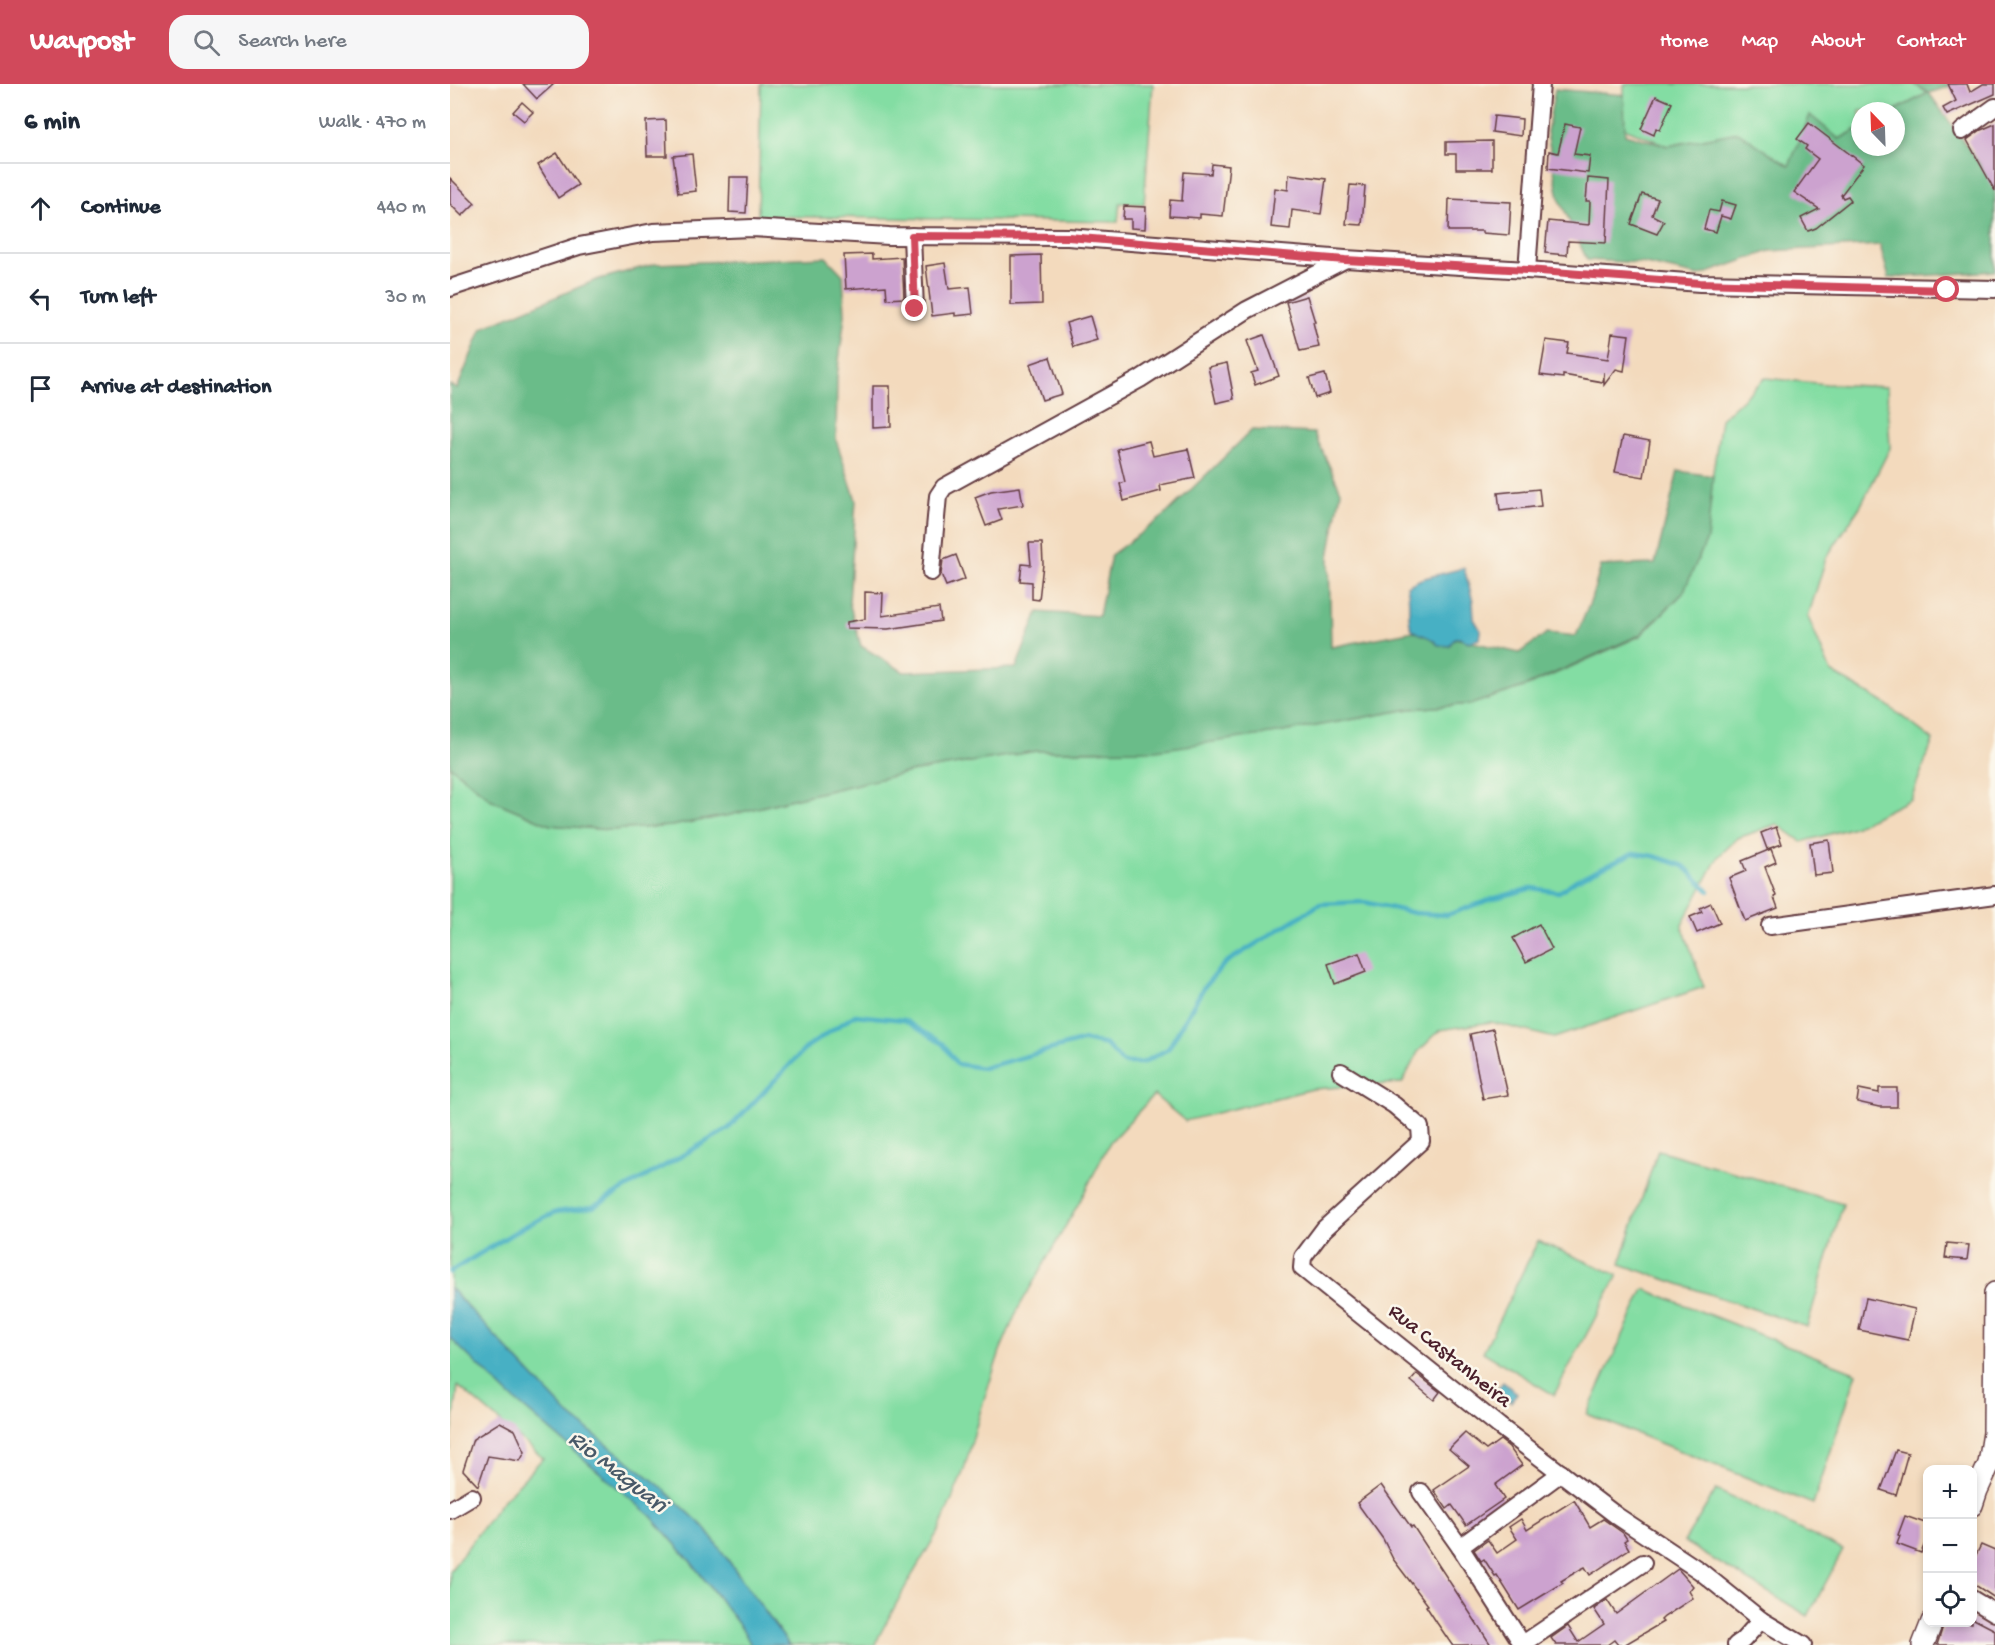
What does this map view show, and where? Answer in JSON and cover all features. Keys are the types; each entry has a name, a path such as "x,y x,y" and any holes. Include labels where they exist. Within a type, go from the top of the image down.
{"street":[{"path":"1527,270 1541,84"},
{"path":"1962,131 1995,107"},
{"path":"450,288 579,246 653,232 752,228 912,236 1068,237 1345,260 1700,283 1947,290 1995,289"},
{"path":"912,236 915,309"},
{"path":"931,572 938,496 944,487 1140,379 1246,310 1345,260"},
{"path":"1770,926 1995,895"},
{"name":"Rua Castanheira","path":"1341,1072 1394,1105 1420,1127 1421,1140 1324,1228 1303,1257 1302,1268 1617,1516 1700,1571 1766,1622 1803,1645"},
{"path":"1977,1493 1989,1464 1994,1433 1995,1293"},
{"path":"1460,1547 1561,1473"},
{"path":"1421,1492 1460,1547 1523,1645 1643,1563"},
{"path":"450,1510 472,1497"},
{"path":"1977,1602 1995,1613"},
{"path":"1736,1645 1766,1622"},
{"path":"1745,1645 1766,1622"},
{"path":"1923,1645 1930,1627"}],"green space":[{"path":"761,84 1153,84 1144,204 1120,203 1118,222 758,216"},
{"path":"1624,84 1914,84 1928,93 1905,105 1905,102 1851,102 1851,133 1789,166 1738,132 1668,146 1624,128"},
{"path":"1914,84 1957,84 1929,93 1995,186 1995,271 1889,278 1880,245 1770,251 1699,276 1641,263 1587,260 1559,198 1547,132 1555,89 1624,95 1625,134 1668,146 1738,132 1789,166 1810,115 1839,139 1851,133 1851,156 1905,156 1905,105 1928,93"},
{"path":"826,257 843,275 845,315 837,376 836,440 856,500 849,602 861,646 904,672 1016,668 1038,612 1099,616 1111,555 1164,516 1252,430 1314,433 1341,491 1329,557 1331,647 1414,631 1432,637 1455,638 1519,653 1547,633 1576,636 1591,600 1601,566 1655,564 1678,471 1713,476 1707,539 1683,593 1640,635 1526,686 1472,704 1410,709 1277,733 1156,750 1036,751 910,772 730,815 671,826 610,830 550,825 492,800 450,766 450,385 457,389 482,328 596,280 655,264"},
{"path":"1765,378 1887,387 1890,448 1861,505 1826,558 1808,617 1831,672 1884,703 1933,740 1911,799 1854,827 1802,842 1777,824 1738,838 1718,857 1682,925 1704,987 1554,1038 1491,1022 1440,1030 1418,1052 1402,1083 1312,1089 1185,1121 1154,1095 1110,1142 1080,1201 1018,1309 1000,1351 964,1470 939,1530 908,1582 876,1645 789,1645 705,1528 659,1485 567,1413 450,1288 450,766 492,800 550,825 610,830 671,826 730,815 910,772 1036,751 1097,751 1277,733 1410,709 1472,704 1530,685 1640,636 1683,593 1712,479 1721,419"},
{"path":"1658,1150 1843,1204 1807,1327 1620,1264"},
{"path":"1538,1241 1618,1275 1554,1395 1483,1352"},
{"path":"1644,1289 1857,1373 1813,1504 1587,1414"},
{"path":"450,1338 511,1397 651,1516 691,1562 743,1630 751,1645 450,1645 450,1571 500,1504 543,1458 458,1386 450,1451"},
{"path":"1716,1490 1843,1550 1808,1616 1684,1542"}],"water":[{"path":"1464,568 1473,601 1474,619 1481,631 1480,639 1469,642 1455,638 1449,646 1438,645 1411,627 1407,586 1421,579"},
{"name":"Rio Maguari","path":"450,1288 567,1413 659,1485 705,1528 789,1645 751,1645 743,1630 691,1562 651,1516 511,1397 450,1338"},
{"path":"1503,1382 1517,1393 1511,1402 1496,1391"}],"building":[{"path":"523,84 554,84 537,99"},
{"path":"1948,84 1967,84 1970,92 1983,84 1995,84 1995,94 1947,115 1943,108 1956,101"},
{"path":"1656,96 1672,103 1660,130 1656,128 1654,135 1641,129"},
{"path":"522,102 533,112 524,121 513,112"},
{"path":"1494,116 1522,119 1521,136 1492,132"},
{"path":"666,120 667,156 647,156 646,121"},
{"path":"1809,123 1864,165 1841,195 1843,198 1848,196 1851,200 1816,228 1808,231 1801,218 1819,209 1794,192 1818,159 1805,149 1807,146 1797,139"},
{"path":"1565,124 1580,127 1574,154 1590,156 1588,173 1548,168 1549,151 1558,153"},
{"path":"1995,124 1995,191 1967,140"},
{"path":"1492,141 1492,169 1456,169 1456,154 1446,154 1446,142"},
{"path":"557,153 578,185 558,198 538,165"},
{"path":"692,154 696,191 678,193 673,156"},
{"path":"1212,164 1229,166 1223,216 1200,214 1200,218 1169,216 1170,200 1182,201 1184,172 1211,174"},
{"path":"1289,174 1326,179 1321,214 1292,210 1290,229 1271,227 1275,188 1288,190"},
{"path":"730,177 748,177 746,213 729,212"},
{"path":"450,178 475,203 462,216 450,204"},
{"path":"1588,178 1609,180 1606,243 1568,241 1567,255 1545,253 1548,221 1589,225 1590,201 1586,201"},
{"path":"1350,185 1365,186 1362,225 1346,224"},
{"path":"1642,194 1658,199 1652,215 1664,221 1657,234 1631,224"},
{"path":"1449,199 1511,202 1509,235 1482,233 1482,231 1448,231"},
{"path":"1722,201 1736,205 1731,219 1721,216 1716,232 1704,229 1709,210 1719,212"},
{"path":"1124,206 1146,207 1145,229 1131,228 1131,219 1123,219"},
{"path":"872,254 872,259 902,257 904,298 887,299 886,286 846,289 844,255"},
{"path":"1041,255 1042,304 1011,305 1011,256"},
{"path":"945,263 949,289 970,287 973,314 955,316 955,313 932,316 926,266"},
{"path":"1307,296 1315,322 1313,322 1319,347 1300,351 1286,302"},
{"path":"1090,316 1097,340 1073,347 1066,323"},
{"path":"1612,333 1629,335 1624,371 1616,369 1604,385 1604,372 1603,382 1563,375 1563,378 1540,375 1546,340 1569,343 1567,353 1608,359"},
{"path":"1264,335 1279,376 1255,385 1251,373 1258,371 1247,341"},
{"path":"1050,357 1062,394 1042,400 1030,364"},
{"path":"1227,363 1234,399 1216,403 1208,367"},
{"path":"1325,374 1330,393 1315,398 1309,378"},
{"path":"873,386 890,386 891,427 873,428"},
{"path":"1623,436 1650,441 1644,477 1615,472"},
{"path":"1149,441 1153,456 1188,449 1195,478 1160,485 1161,491 1124,501 1120,484 1125,482 1117,449"},
{"path":"1020,487 1023,505 998,509 1002,520 986,526 975,497 991,491"},
{"path":"1539,489 1541,506 1500,511 1498,493"},
{"path":"1029,543 1042,543 1043,564 1039,600 1032,599 1032,582 1020,581 1022,564 1031,565"},
{"path":"956,555 965,579 946,586 941,574 943,560"},
{"path":"865,592 883,593 882,616 939,608 941,621 888,629 847,628 847,622 865,619"},
{"path":"1776,827 1782,844 1767,849 1761,833"},
{"path":"1829,840 1833,873 1814,875 1810,843"},
{"path":"1771,849 1776,862 1765,867 1778,908 1745,921 1729,878 1746,871 1742,861"},
{"path":"1711,903 1720,923 1697,933 1690,917 1702,912 1700,908"},
{"path":"1539,924 1552,949 1526,962 1513,938"},
{"path":"1359,953 1366,972 1335,984 1328,964"},
{"path":"1493,1029 1508,1095 1483,1099 1470,1034"},
{"path":"1879,1088 1897,1088 1897,1107 1879,1107 1857,1102 1859,1089 1879,1093"},
{"path":"1947,1243 1969,1245 1967,1260 1945,1258"},
{"path":"1866,1298 1915,1309 1908,1340 1859,1330"},
{"path":"1417,1374 1440,1392 1434,1400 1411,1381"},
{"path":"500,1422 515,1430 525,1452 520,1461 488,1456 478,1486 463,1470 473,1439"},
{"path":"1465,1433 1486,1450 1500,1440 1509,1447 1522,1465 1495,1485 1504,1499 1466,1525 1452,1505 1447,1509 1434,1490 1469,1466 1449,1449"},
{"path":"1896,1450 1908,1453 1896,1495 1881,1490"},
{"path":"1381,1485 1411,1527 1413,1526 1491,1645 1452,1645 1426,1606 1428,1605 1393,1559 1383,1539 1357,1503"},
{"path":"1574,1500 1590,1527 1603,1519 1623,1533 1627,1539 1624,1541 1629,1549 1590,1575 1585,1567 1581,1569 1519,1610 1497,1575 1495,1576 1484,1559 1481,1561 1474,1550 1488,1540 1497,1553 1517,1539 1509,1527 1521,1519 1527,1530"},
{"path":"1905,1516 1923,1522 1921,1553 1897,1544 1900,1536 1898,1535"},
{"path":"1981,1545 1995,1551 1995,1598 1977,1586 1977,1553"},
{"path":"1678,1569 1693,1586 1689,1591 1693,1598 1664,1617 1661,1620 1663,1622 1624,1645 1618,1645 1614,1640 1607,1645 1556,1645 1551,1638 1568,1626 1578,1642 1604,1624 1594,1609 1607,1600 1616,1614"},
{"path":"1977,1621 1995,1630 1995,1645 1937,1645 1943,1627 1977,1627"}],"waterway":[{"path":"450,1272 525,1226 556,1212 593,1207 728,1129 807,1047 855,1015 904,1020 943,1044 957,1064 983,1068 1085,1040 1106,1045 1123,1063 1142,1063 1168,1049 1204,987 1225,963 1320,904 1364,902 1414,913 1447,915 1532,888 1559,892 1576,880 1633,853 1654,856 1684,866 1709,891"}],"route":[{"path":"915,309 912,236 1068,237 1175,244 1345,260 1700,283 1947,290"}]}
